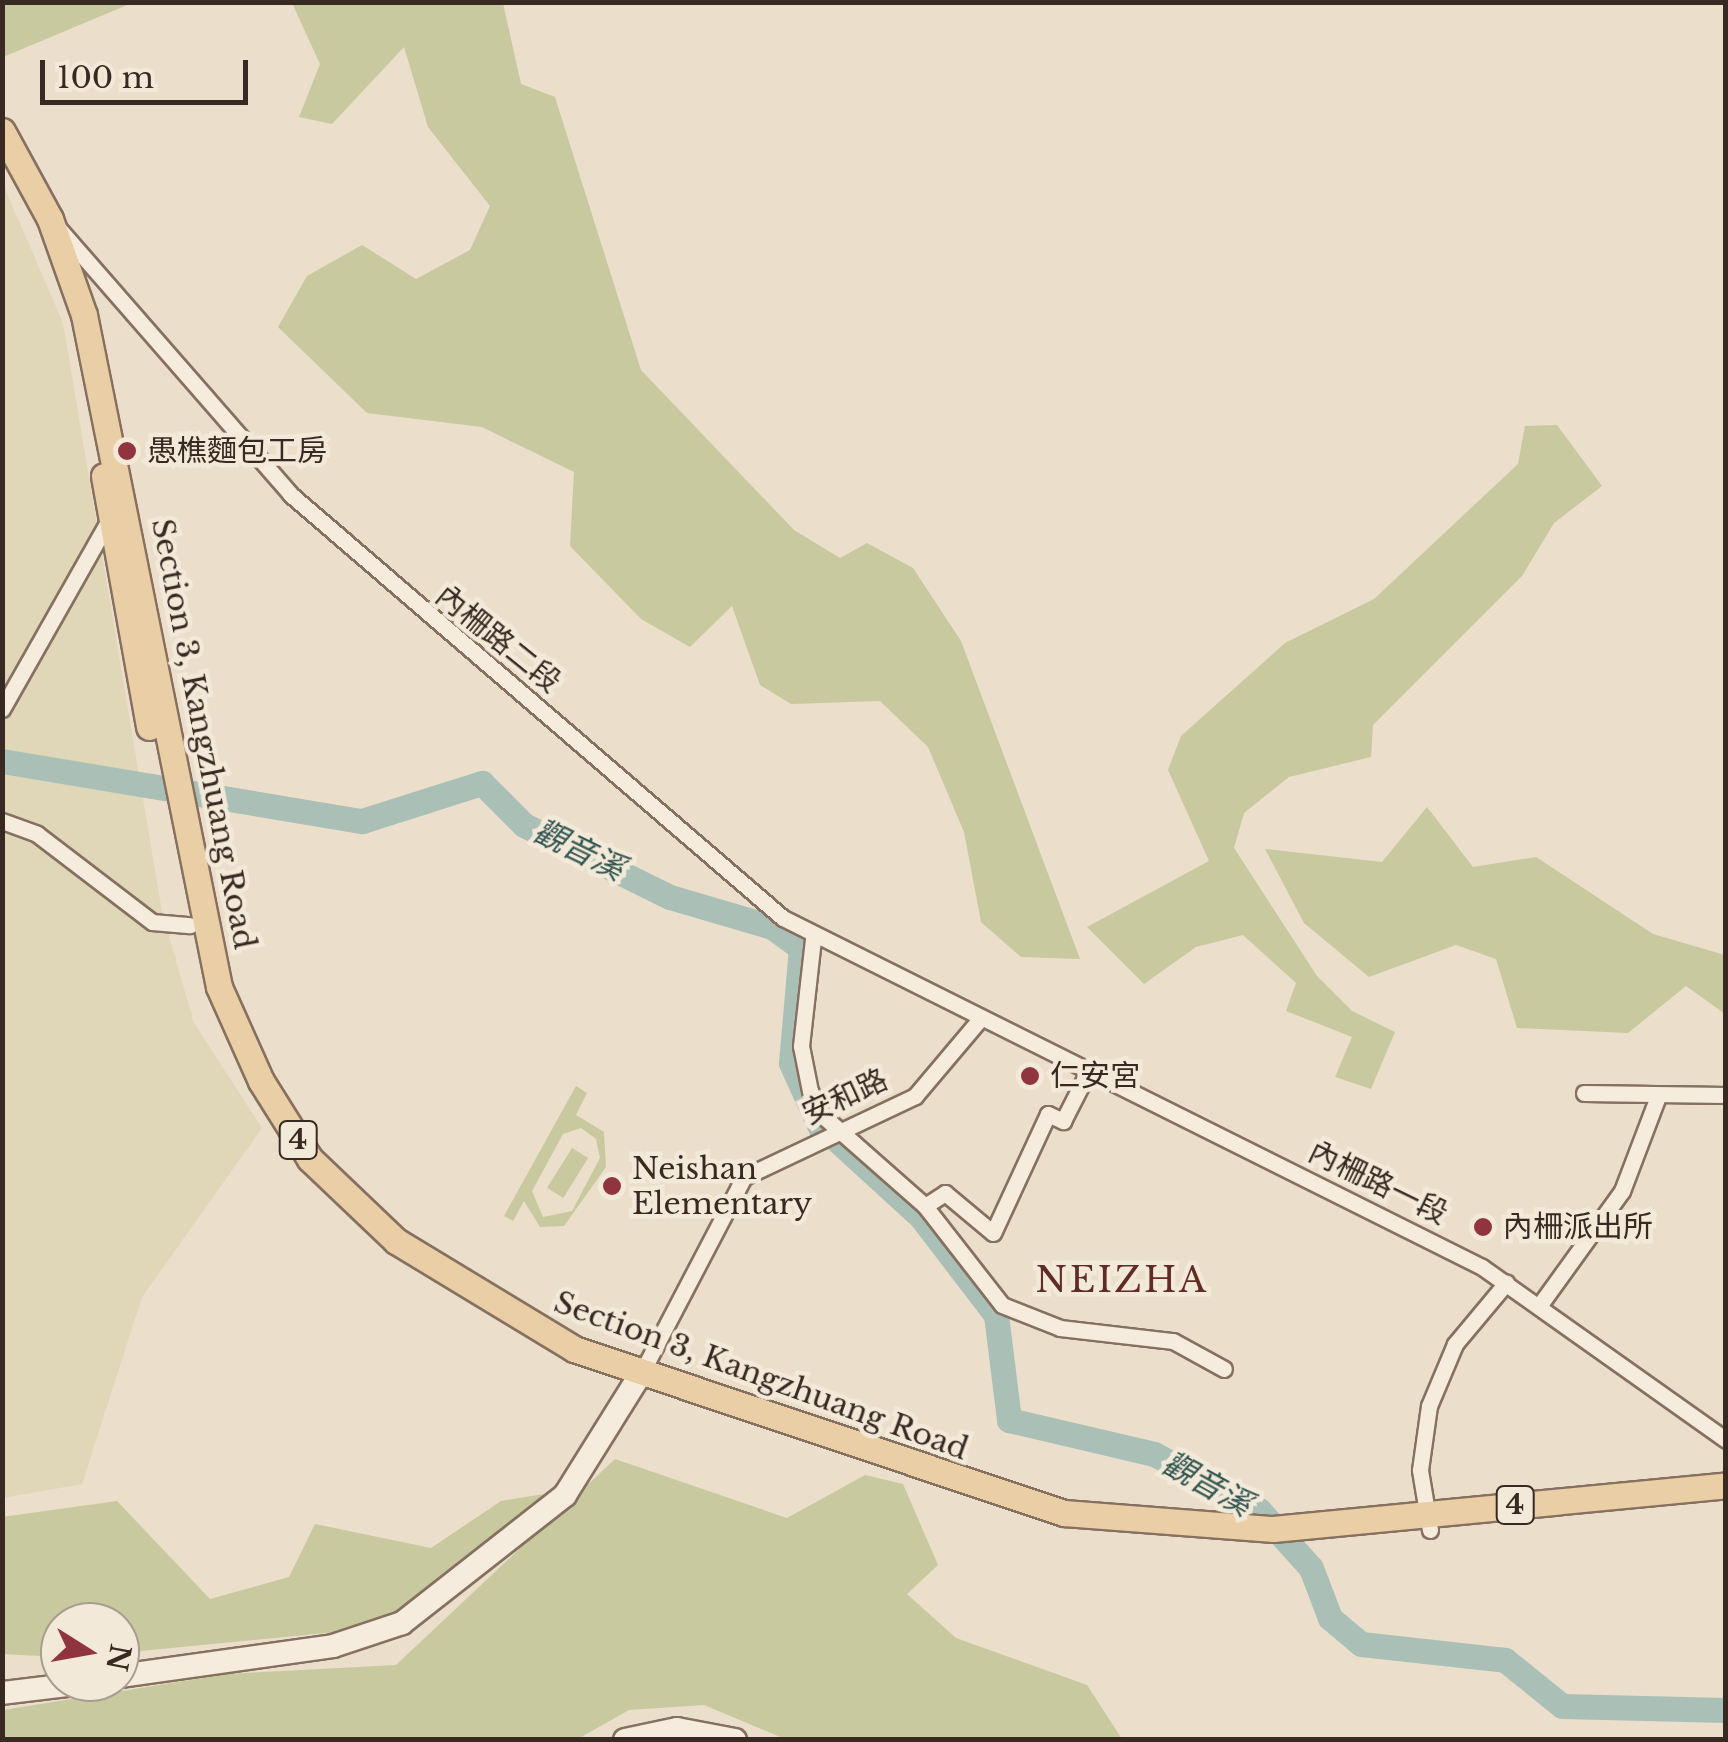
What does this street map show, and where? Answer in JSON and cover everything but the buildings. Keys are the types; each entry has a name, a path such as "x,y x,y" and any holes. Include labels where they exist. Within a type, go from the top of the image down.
{"main road":[{"name":"Section 3, Kangzhuang Road","path":"2,131 50,219 84,315 124,496 203,924 261,1082 310,1159 432,1270 532,1330 638,1379"},
{"name":"Section 3, Kangzhuang Road","path":"2,154 57,272 190,925 251,1094 335,1206 484,1321 638,1379 1064,1513 1257,1536 1726,1497"},
{"name":"Section 3, Kangzhuang Road","path":"1428,1523 1726,1485"}],"street":[{"name":"內柵路二段","path":"50,219 89,252 290,494 814,939 980,1018"},
{"path":"2,709 110,518"},
{"path":"2,821 37,834 152,922 190,925"},
{"path":"814,939 801,1046 810,1092 841,1131 925,1206 1014,1316 1173,1341 1224,1369"},
{"name":"安和路","path":"638,1379 744,1177 841,1131 938,1078 980,1018"},
{"name":"內柵路一段","path":"980,1018 1506,1283 1726,1440"},
{"path":"925,1206 946,1194 993,1233 1048,1114 1063,1121 1088,1072"},
{"path":"1584,1094 1656,1099 1726,1095"},
{"path":"1538,1306 1622,1191 1656,1099"},
{"path":"1428,1523 1420,1470 1429,1406 1455,1344 1506,1283"},
{"path":"140,1673 333,1646 402,1622 565,1495 638,1379"},
{"path":"2,1693 40,1688"},
{"path":"626,1740 677,1729 735,1740"}],"shaded area":[{"path":"2,182 63,323 162,912 194,1023 262,1128 142,1297 82,1484 3,1498"}],"green space":[{"path":"3,2 132,2 132,3 3,57"},
{"path":"292,3 503,3 521,84 555,97 641,370 794,530 840,558 867,543 913,568 961,641 1080,959 1021,957 981,922 964,832 928,747 880,701 791,704 760,685 732,606 690,647 641,619 570,546 574,472 482,427 367,413 278,327 307,276 362,245 416,279 470,250 490,206 428,127 404,47 332,124 299,117 320,64"},
{"path":"1557,425 1602,486 1554,523 1522,576 1373,725 1371,757 1289,777 1244,813 1234,848 1317,976 1352,1011 1395,1032 1371,1089 1335,1077 1352,1037 1286,1011 1296,983 1243,935 1196,947 1144,984 1087,927 1209,861 1168,770 1181,736 1285,643 1374,599 1518,464 1525,426"},
{"path":"1427,807 1473,867 1536,857 1653,934 1725,955 1725,1014 1686,986 1628,1033 1517,1028 1496,959 1456,945 1369,977 1304,923 1265,849 1382,862"},
{"path":"576,1086 587,1093 576,1115 604,1132 606,1167 564,1226 540,1227 524,1201 513,1221 504,1216","holes":["581,1128 596,1139 600,1158 572,1211 543,1217 532,1191 563,1134"]},
{"path":"572,1148 588,1158 563,1198 547,1188"},
{"path":"615,1459 787,1518 865,1475 903,1484 938,1565 907,1594 956,1638 1087,1685 1122,1739 785,1739 704,1705 629,1710 576,1740 3,1740 3,1710 53,1702 140,1702 140,1688 228,1674 396,1665"},
{"path":"544,1494 419,1606 367,1629 140,1651 140,1602 40,1602 40,1656 3,1654 2,1517 117,1501 210,1599 289,1577 315,1524 431,1548 501,1501"}],"waterway":[{"name":"觀音溪","path":"2,761 362,821 482,783 524,825 670,897 772,927 801,948 791,1063 820,1127"},
{"name":"觀音溪","path":"838,1141 921,1217 996,1315 1009,1420 1154,1454 1259,1510 1311,1568 1330,1618 1361,1644 1505,1660 1562,1706 1726,1710"}],"place":[{"name":"愚樵麵包工房","path":"127,451"},
{"name":"仁安宮","path":"1030,1076"},
{"name":"Neishan Elementary","path":"612,1186"},
{"name":"內柵派出所","path":"1483,1227"}],"district":[{"name":"NEIZHA","path":"1122,1280"}]}
